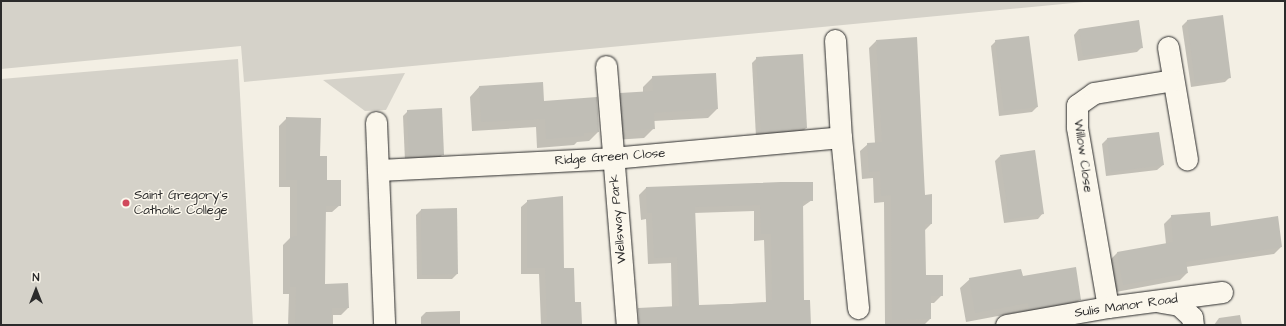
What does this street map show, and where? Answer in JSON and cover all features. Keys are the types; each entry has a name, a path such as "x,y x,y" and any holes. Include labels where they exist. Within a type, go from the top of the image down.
{"street":[{"path":"835,40 841,137 858,308"},
{"path":"1168,47 1187,159"},
{"name":"Wellsway Park","path":"606,66 612,158 627,325"},
{"name":"Willow Close","path":"1108,307 1077,127 1077,105 1094,94 1173,80"},
{"path":"376,122 380,170 384,325"},
{"name":"Ridge Green Close","path":"380,170 612,158 841,137"},
{"name":"Sulis Manor Road","path":"1006,325 1108,307 1160,302 1222,292"},
{"path":"1160,302 1179,305 1192,317 1193,325"}],"shaded area":[{"path":"1,1 1094,1 244,82 241,46 1,69"},
{"name":"Saint Gregory's Catholic College","path":"238,59 253,325 1,325 1,79"},
{"path":"405,73 386,110 365,111 323,80"}],"building":[{"path":"1223,15 1231,78 1195,83 1187,20"},
{"path":"1139,20 1143,48 1083,56 1079,29"},
{"path":"1029,36 1038,107 1004,111 995,40"},
{"path":"917,37 925,195 932,194 932,224 925,224 926,275 943,275 943,296 931,296 931,319 892,320 891,195 881,196 880,171 869,172 867,143 882,142 876,40"},
{"path":"803,54 807,128 761,132 756,57"},
{"path":"716,73 718,109 654,113 655,129 623,131 620,93 653,91 652,76"},
{"path":"543,82 544,101 597,97 599,132 584,133 584,136 546,139 545,119 481,122 479,86"},
{"path":"442,108 444,155 409,156 407,110"},
{"path":"286,117 321,118 320,156 327,156 327,180 341,180 341,206 326,206 325,284 348,283 349,308 332,308 331,325 295,325 296,287 290,287 290,237 297,236 297,180 286,180"},
{"path":"1159,132 1164,165 1111,172 1107,138"},
{"path":"1035,150 1044,214 1009,219 1000,155"},
{"path":"813,182 813,201 803,201 804,300 810,300 811,325 639,325 638,308 679,306 677,257 654,258 652,213 647,213 646,187","holes":["760,205 761,234 771,234 772,300 766,300 766,303 699,305 695,207"]},
{"path":"563,196 564,268 574,268 575,302 581,302 582,324 547,325 545,268 527,268 527,200"},
{"path":"457,208 458,274 422,275 421,209"},
{"path":"1210,212 1211,226 1278,216 1282,247 1186,262 1188,273 1123,285 1117,252 1173,242 1171,215"},
{"path":"1076,267 1081,300 1029,309 1028,303 975,313 969,278 1021,269 1023,276"}],"place":[{"name":"Saint Gregory's Catholic College","path":"126,203"}]}
